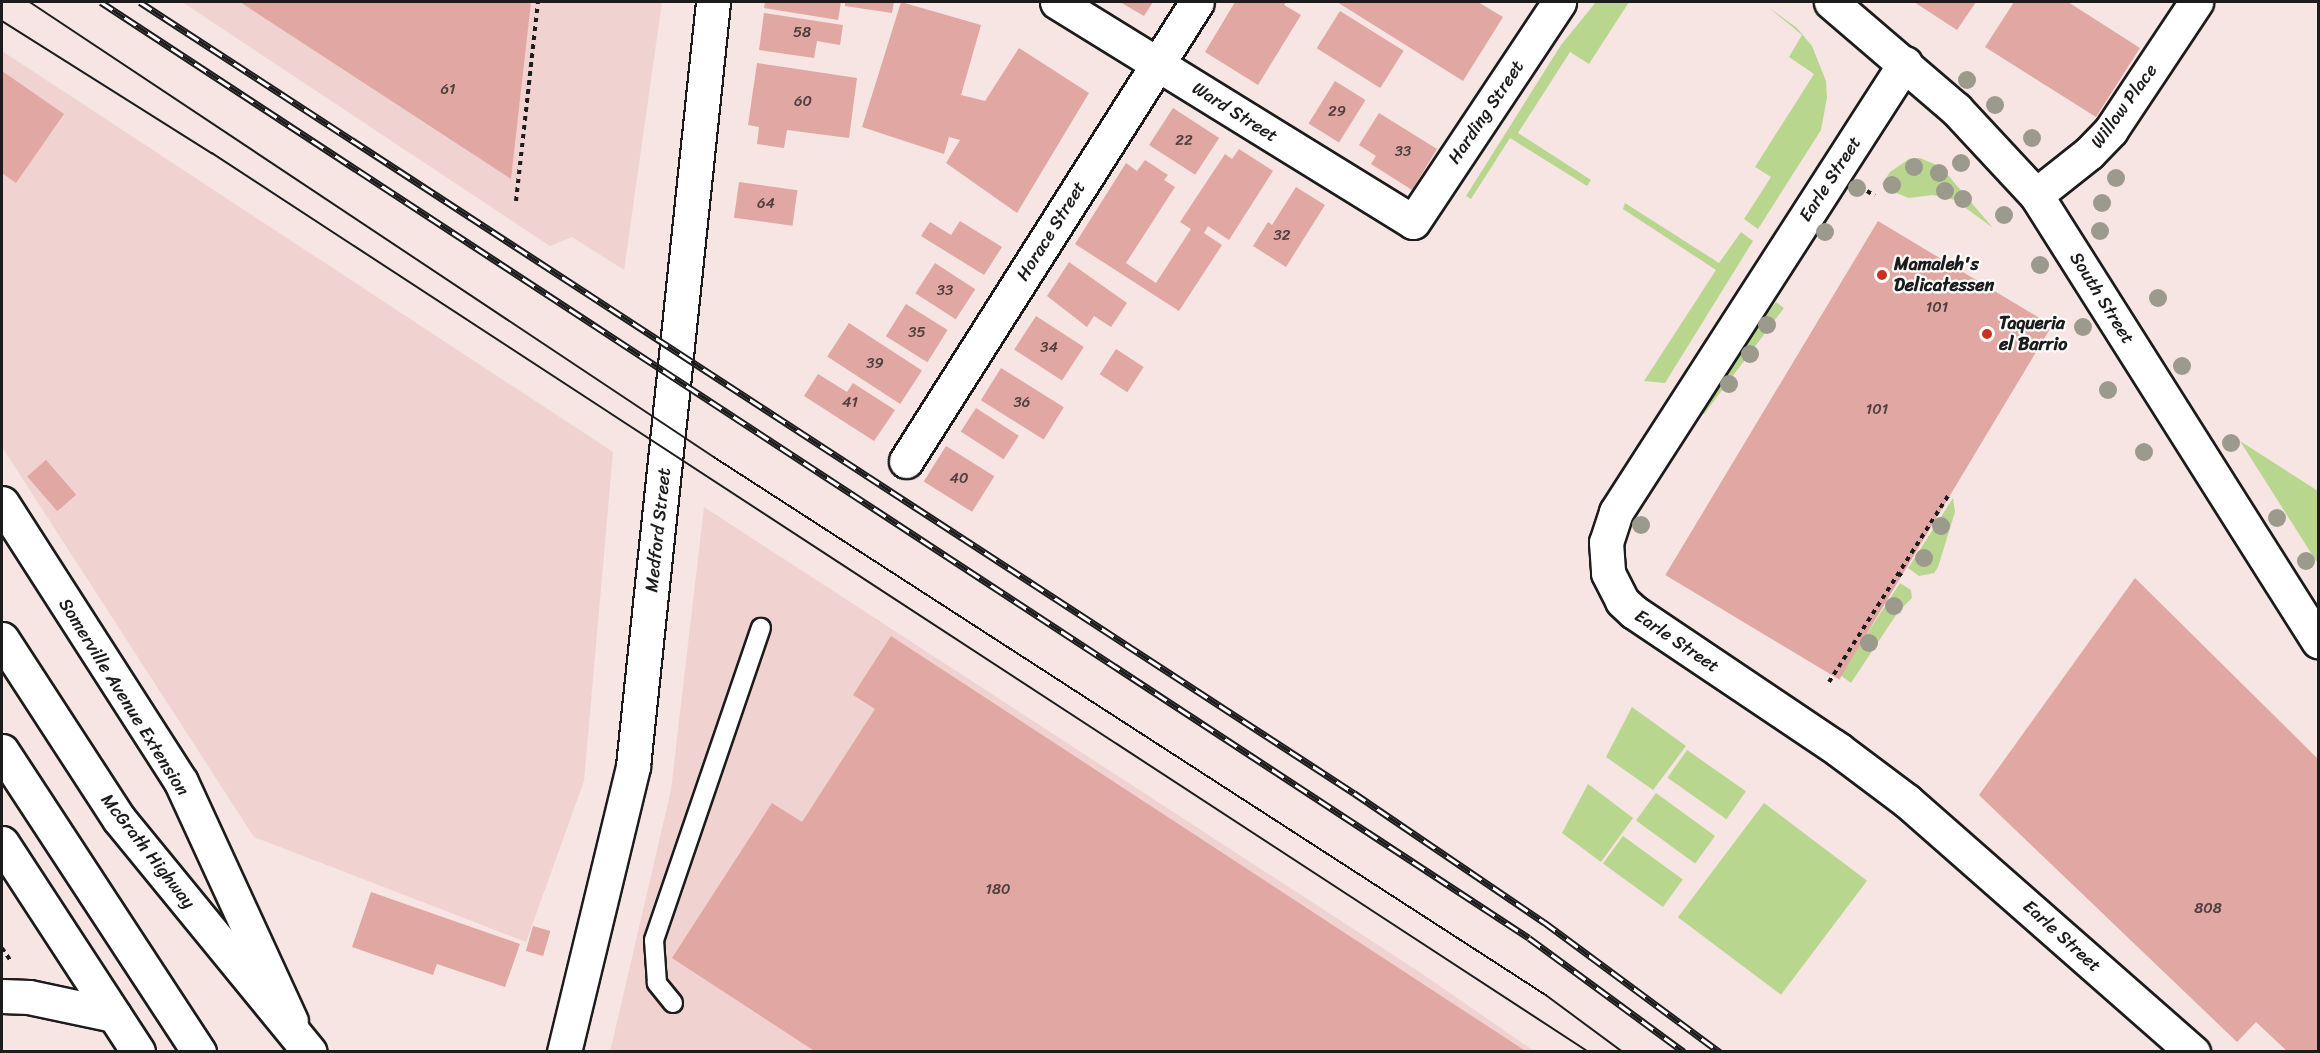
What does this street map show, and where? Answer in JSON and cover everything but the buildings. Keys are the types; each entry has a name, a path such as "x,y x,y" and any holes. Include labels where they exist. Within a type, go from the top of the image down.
{"main road":[{"name":"Medford Street","path":"564,1052 633,766 712,2"},
{"name":"Ward Street","path":"1057,2 1413,222"},
{"name":"Horace Street","path":"906,461 1197,2"},
{"name":"Harding Street","path":"1413,222 1559,2"},
{"name":"Willow Place","path":"2036,195 2089,153 2111,130 2196,2"},
{"name":"South Street","path":"1841,4 1956,109 2036,195 2319,641"},
{"name":"Earle Street","path":"1905,63 1616,512 1606,542 1608,573 1618,595 1634,612 1839,750 1907,801 2193,1052"},
{"name":"Somerville Avenue Extension","path":"2,503 181,782 302,1040"},
{"name":"McGrath Highway","path":"2,639 119,819 302,1040"},
{"path":"2,751 199,1052"},
{"path":"2,843 138,1052"},
{"path":"2,996 29,998 114,1015"}],"lane":[{"path":"673,1003 657,983 654,940 761,628"}],"path":[{"path":"516,201 538,2"},
{"path":"1867,191 1875,196"},
{"path":"1829,682 1948,496"},
{"path":"1898,573 1903,577"}],"shaded area":[{"path":"182,2 662,2 624,270 572,237 550,246"},
{"path":"2,51 613,452 584,781 526,942 254,837 2,447"},
{"path":"704,507 1421,973 1534,1051 610,1052 671,790"}],"green space":[{"path":"1596,2 1629,2 1589,64 1570,52 1518,133 1591,180 1587,186 1510,138 1471,199 1466,196 1561,45"},
{"path":"1768,7 1797,28 1812,46 1826,81 1827,98 1821,130 1758,229 1744,219 1771,177 1755,167 1814,74 1789,57 1802,35"},
{"path":"1920,158 1941,167 1993,228 1955,200 1933,195 1909,198 1886,189 1882,184 1890,172 1909,159"},
{"path":"1625,203 1719,263 1741,232 1753,241 1665,383 1644,381 1716,270 1623,209"},
{"path":"1776,302 1784,308 1704,414 1696,408"},
{"path":"2240,441 2318,491 2318,564"},
{"path":"1953,498 1955,512 1938,567 1934,573 1919,576 1908,568"},
{"path":"1900,583 1911,590 1912,598 1898,612 1851,683 1840,675"},
{"path":"1632,707 1686,746 1653,790 1606,757"},
{"path":"1687,750 1746,791 1726,819 1667,778"},
{"path":"1588,784 1633,818 1601,862 1562,833"},
{"path":"1656,793 1715,836 1695,863 1636,821"},
{"path":"1764,803 1867,881 1781,995 1678,917"},
{"path":"1623,836 1683,879 1663,907 1603,864"}],"tram line":[{"path":"30,2 714,457 1546,995 1623,1052"},
{"path":"2,21 212,153 1589,1052"}],"railway":[{"path":"101,2 1529,938 1684,1052"},
{"path":"140,2 1354,793 1544,922 1720,1052"}],"place":[{"name":"Mamaleh's Delicatessen","path":"1882,275"},
{"name":"Taqueria el Barrio","path":"1987,334"}]}
